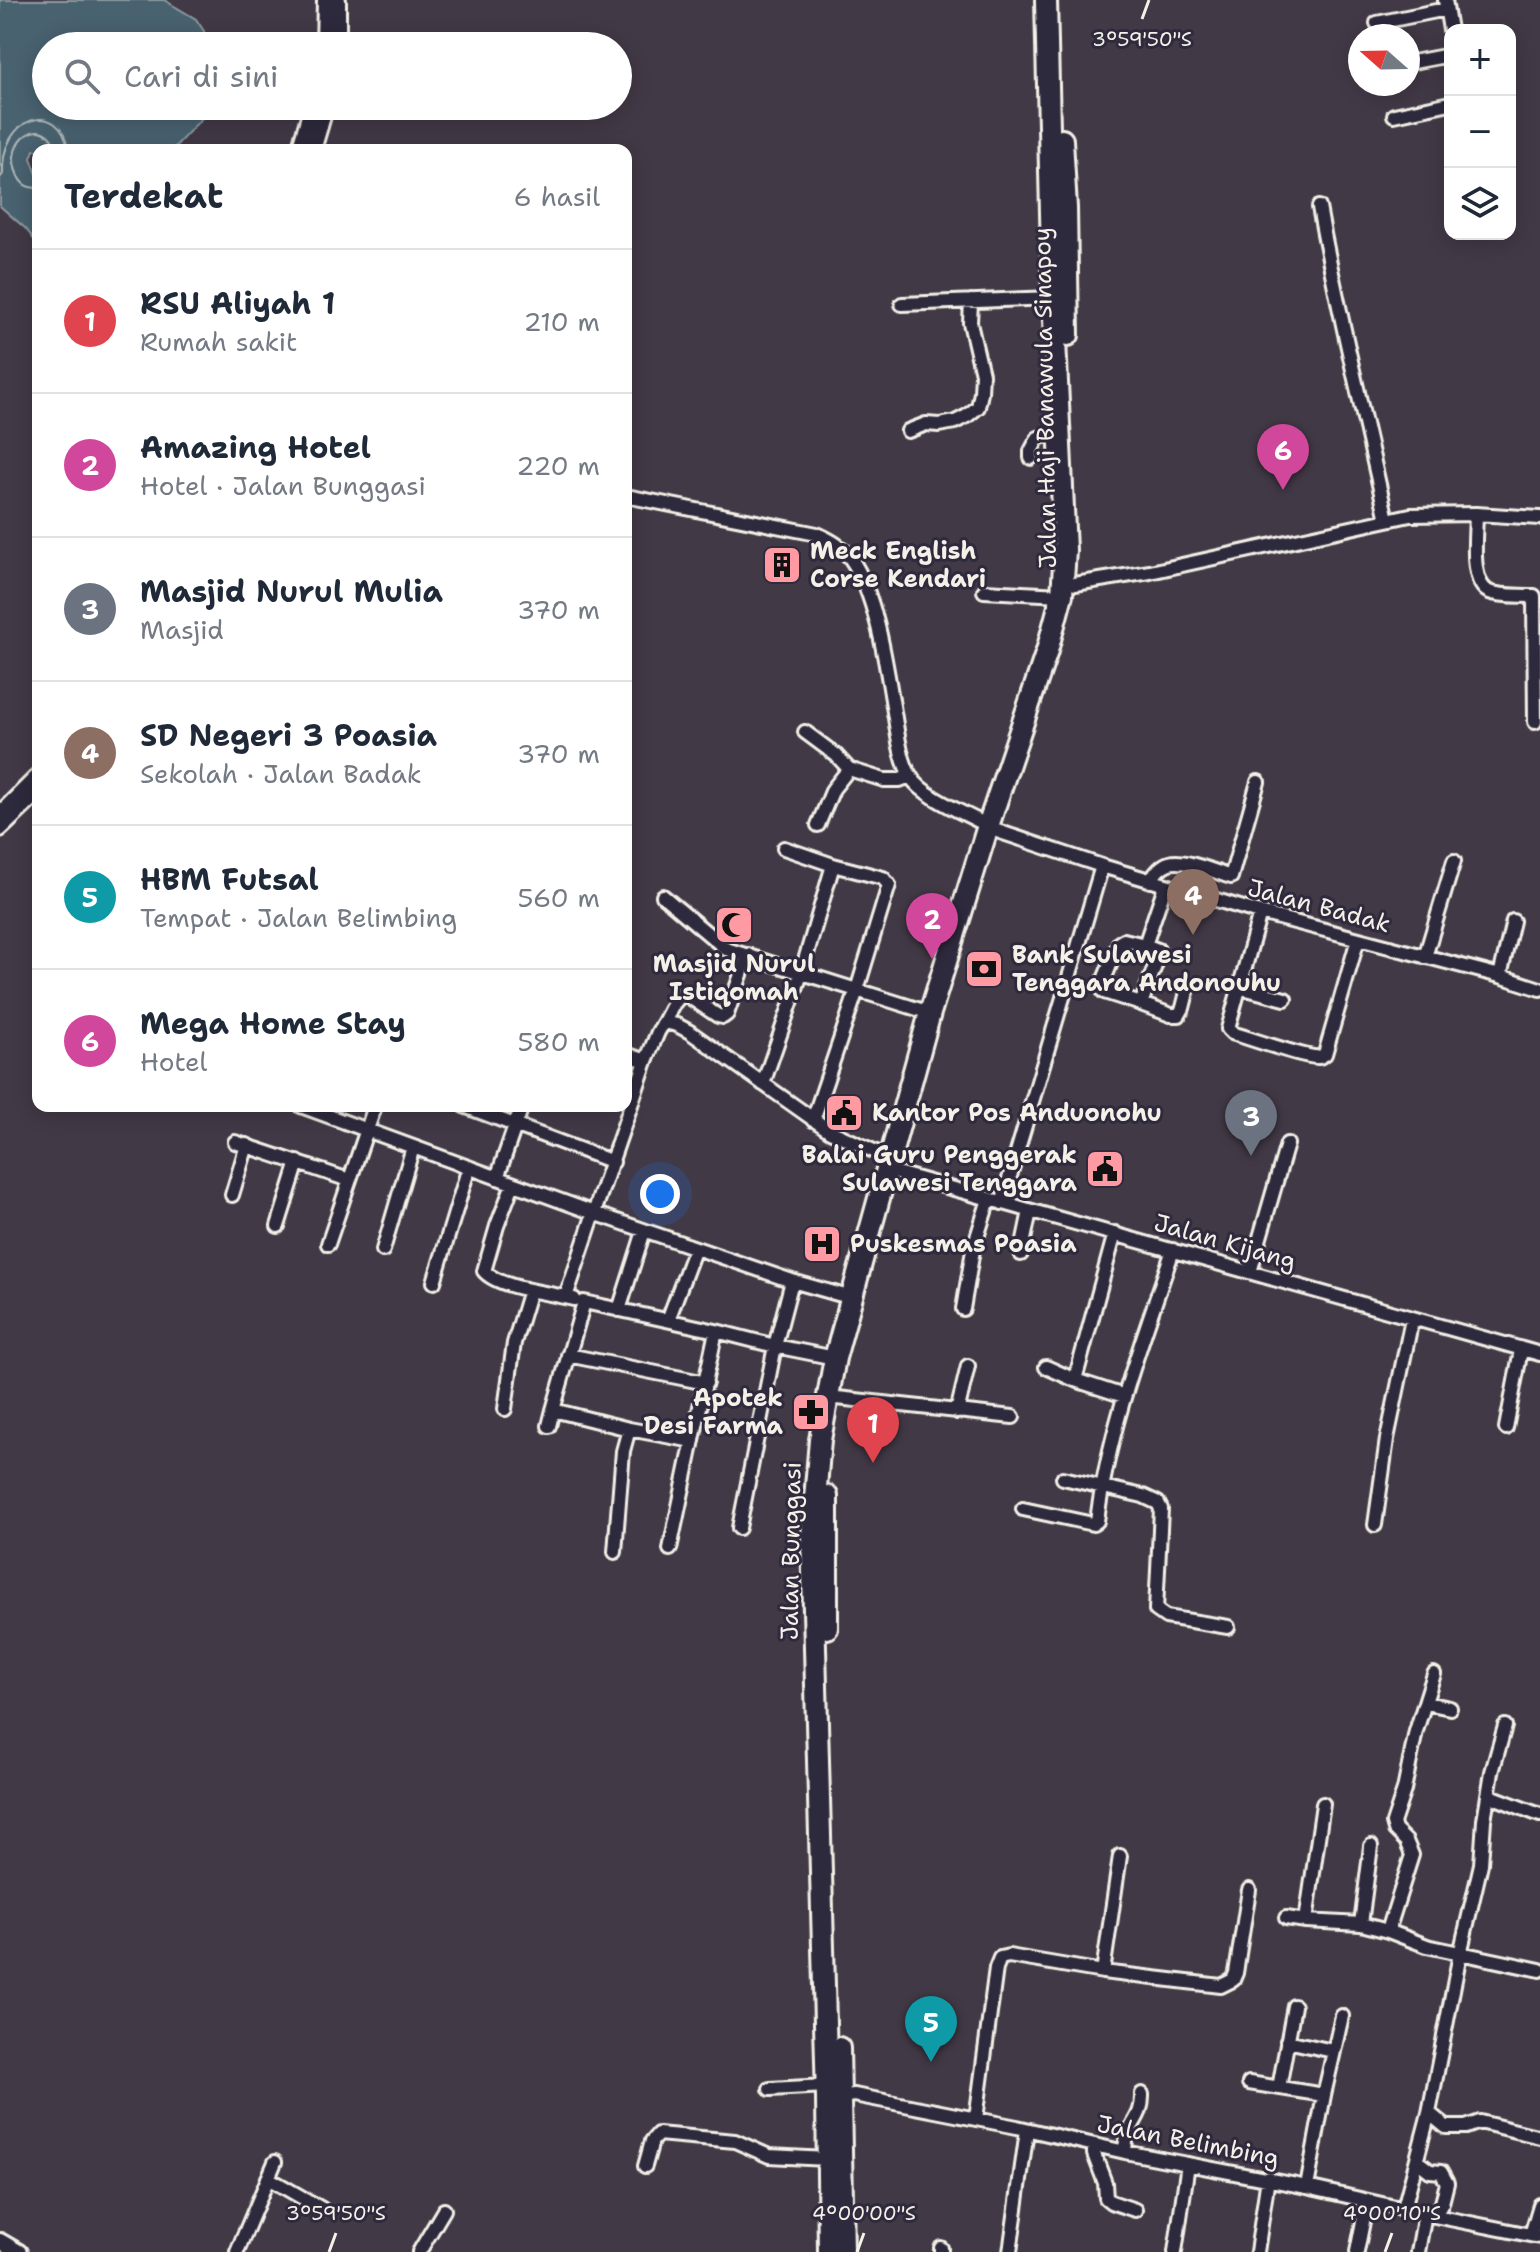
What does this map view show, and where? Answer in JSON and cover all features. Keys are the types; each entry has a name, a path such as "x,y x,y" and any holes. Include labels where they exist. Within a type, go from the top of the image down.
{"highway":[{"name":"Jalan Haji Banawula Sinapoy","path":"1046,0 1053,298 1060,431 1071,549"},
{"name":"Jalan Haji Banawula Sinapoy","path":"992,828 1068,589 1071,549 1058,0"},
{"name":"Jalan Bunggasi","path":"820,1545 837,1398 865,1266 930,1013 992,828"},
{"name":"Jalan Bunggasi","path":"893,1166 941,1016 992,828"},
{"name":"Jalan Bunggasi","path":"843,2252 831,2094 820,1660 820,1440 835,1358 852,1298 865,1266"},
{"name":"Jalan Bunggasi","path":"829,2252 827,2159 831,2094"}],"street":[{"path":"324,32 325,0"},
{"path":"338,0 338,32"},
{"path":"1377,23 1446,5"},
{"path":"1420,61 1444,56"},
{"path":"1394,115 1444,104"},
{"path":"302,144 315,120"},
{"path":"314,144 318,120"},
{"path":"1319,207 1334,288 1387,520"},
{"path":"902,304 1053,298"},
{"path":"908,431 926,424 955,422 978,407 982,374 970,323 971,301"},
{"path":"1031,458 1038,438 1060,431"},
{"path":"632,497 817,534 831,540 850,557 866,589 874,615 900,745 910,776 900,780 884,780 849,769 805,732"},
{"path":"1476,514 1476,577 1480,584 1496,594 1537,596 1535,722"},
{"path":"984,591 1068,589 1410,515 1476,514 1540,518"},
{"path":"818,825 837,782 849,769"},
{"name":"Jalan Badak","path":"910,776 935,797 992,828 1102,866 1260,913 1540,989"},
{"path":"0,814 32,782"},
{"path":"1222,902 1258,782"},
{"path":"0,829 32,799"},
{"path":"784,848 883,878 889,883 813,1120"},
{"path":"1425,957 1454,861"},
{"path":"1150,881 1160,868 1172,862 1182,862 1231,877"},
{"path":"763,1084 801,974 833,865"},
{"path":"963,1309 973,1250 996,1201 1102,866"},
{"path":"1145,945 1165,886"},
{"path":"663,896 721,945 801,974 930,1013"},
{"path":"1260,913 1229,1031 1293,1051 1322,1057 1330,1042 1358,939"},
{"path":"1500,976 1513,921"},
{"path":"1141,1004 1160,954 1157,949 1127,940 1119,943 1101,987 1104,992 1171,1015 1179,1015 1189,984"},
{"path":"632,1105 646,1061 674,1003 682,994 723,1017 727,1014 748,955"},
{"path":"1239,987 1285,999"},
{"name":"Jalan Kijang","path":"664,1022 690,1032 813,1120 893,1166 1030,1211 1540,1354"},
{"path":"632,1056 646,1061"},
{"path":"317,1112 644,1231 852,1298"},
{"path":"328,1244 373,1112"},
{"path":"480,1112 613,1162"},
{"path":"497,1178 520,1112"},
{"path":"566,1297 630,1112"},
{"path":"232,1195 241,1143 349,1180"},
{"path":"1250,1272 1287,1144"},
{"path":"383,1250 413,1147"},
{"path":"278,1226 298,1162"},
{"path":"434,1282 469,1167"},
{"path":"513,1184 484,1271 493,1278 530,1290 835,1358"},
{"path":"1021,1254 1030,1211"},
{"path":"619,1310 644,1231"},
{"path":"1075,1380 1115,1233"},
{"path":"668,1320 695,1248"},
{"path":"1023,1509 1093,1524 1097,1521 1101,1486 1124,1396 1173,1250"},
{"path":"739,1528 775,1346 792,1281"},
{"path":"505,1409 514,1343 530,1290"},
{"path":"549,1426 584,1302"},
{"path":"1375,1525 1387,1439 1412,1319"},
{"path":"670,1549 716,1331"},
{"path":"1506,1428 1521,1350"},
{"path":"568,1355 706,1383"},
{"path":"957,1412 968,1366"},
{"path":"1046,1367 1124,1396"},
{"path":"837,1398 1013,1417"},
{"path":"553,1410 693,1441"},
{"path":"615,1552 623,1451 629,1429"},
{"path":"1063,1478 1157,1502 1160,1506 1155,1605 1158,1612 1166,1617 1228,1627"},
{"path":"1388,1931 1412,1855 1393,1823 1434,1674"},
{"path":"1426,1703 1450,1708"},
{"path":"1404,2208 1429,2113 1481,1864 1492,1772 1505,1726"},
{"path":"1488,1795 1540,1815"},
{"path":"1306,1921 1323,1804"},
{"path":"1361,1924 1371,1846"},
{"path":"1103,1972 1120,1856"},
{"path":"976,2119 996,1968 1000,1958 1009,1956 1103,1972 1221,1986 1229,1983 1236,1973 1249,1890"},
{"path":"1286,1918 1361,1924 1427,1946 1540,1970"},
{"path":"1279,2088 1294,2006"},
{"path":"1307,2187 1342,2016"},
{"path":"1287,2041 1333,2051"},
{"path":"1249,2083 1324,2095"},
{"name":"Jalan Belimbing","path":"770,2089 854,2095 1125,2152 1268,2178 1536,2236"},
{"path":"1125,2152 1127,2133 1142,2110 1142,2094"},
{"path":"1429,2113 1446,2127 1466,2127 1480,2122 1540,2137"},
{"path":"1010,2252 1027,2130"},
{"path":"645,2166 652,2141 658,2134 735,2141 769,2156 827,2159"},
{"path":"1094,2145 1106,2198 1135,2210"},
{"path":"1417,2161 1430,2171 1441,2172 1447,2183 1442,2203 1430,2214 1418,2252"},
{"path":"237,2252 275,2162"},
{"path":"1175,2252 1188,2164"},
{"path":"268,2178 322,2209"},
{"path":"1257,2252 1268,2178"},
{"path":"1357,2252 1367,2201"},
{"path":"1536,2236 1540,2205"},
{"path":"419,2252 444,2210"},
{"path":"0,2241 19,2252"}],"water":[{"path":"0,0 164,0 196,19 204,32 32,32 32,120 200,120 178,144 32,144 32,237 0,206"}],"place":[{"name":"Mega Home Stay","path":"1283,490"},
{"name":"Meck English Corse Kendari","path":"782,565"},
{"name":"Masjid Nurul Istiqomah","path":"734,925"},
{"name":"SD Negeri 3 Poasia","path":"1193,935"},
{"name":"Amazing Hotel","path":"932,959"},
{"name":"Bank Sulawesi Tenggara Andonouhu","path":"984,969"},
{"name":"Kantor Pos Anduonohu","path":"844,1113"},
{"name":"Masjid Nurul Mulia","path":"1251,1156"},
{"name":"Balai Guru Penggerak Sulawesi Tenggara","path":"1105,1169"},
{"name":"Puskesmas Poasia","path":"822,1244"},
{"name":"Apotek Desi Farma","path":"811,1412"},
{"name":"RSU Aliyah 1","path":"873,1463"},
{"name":"HBM Futsal","path":"931,2062"}]}
